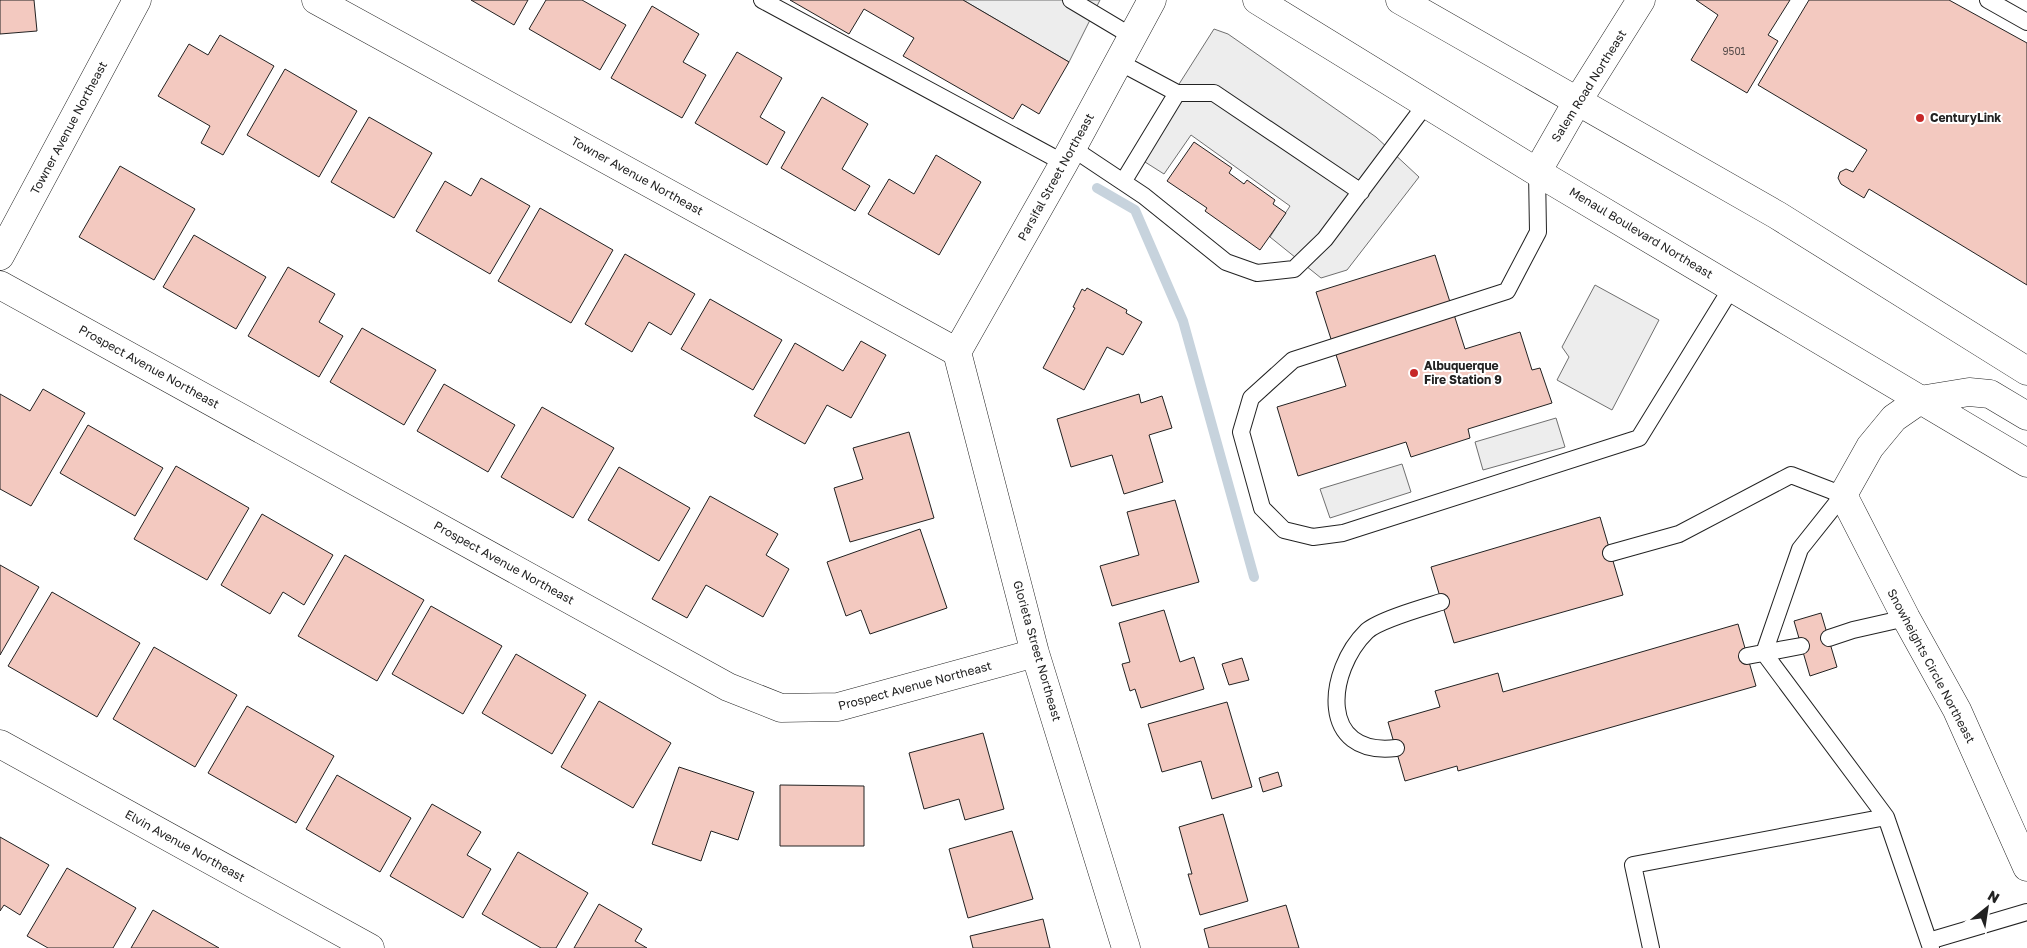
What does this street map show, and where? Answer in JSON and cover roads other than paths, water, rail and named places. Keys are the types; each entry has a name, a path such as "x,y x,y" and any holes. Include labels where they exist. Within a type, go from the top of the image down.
{"street":[{"name":"Towner Avenue Northeast","path":"0,256 137,0"},
{"name":"Towner Avenue Northeast","path":"316,0 957,352"},
{"name":"Parsifal Street Northeast","path":"957,352 1068,156 1152,0"},
{"name":"Menaul Boulevard Northeast","path":"1257,0 1537,172 2027,463"},
{"path":"1400,0 1777,215 2027,372"},
{"name":"Salem Road Northeast","path":"1537,172 1577,102 1642,0"},
{"name":"Prospect Avenue Northeast","path":"0,285 728,687 781,708 838,707 1036,653"},
{"name":"Glorieta Street Northeast","path":"957,352 1036,653 1126,948"},
{"path":"1843,496 1870,448 1894,418 1920,400 1969,392 1990,394 2027,416"},
{"name":"Snowheights Circle Northeast","path":"1843,496 1906,618 1957,710 2027,866"},
{"name":"Elvin Avenue Northeast","path":"0,744 370,948"}],"lane":[{"path":"762,0 1068,156 1123,182 1226,262 1257,273 1294,268 1325,238 1426,104"},
{"path":"1071,0 1133,37"},
{"path":"1988,0 2027,22"},
{"path":"1119,62 1177,93 1214,93 1361,192"},
{"path":"1123,182 1177,93"},
{"path":"1537,172 1538,232 1507,292 1293,360 1251,398 1241,432 1262,508 1284,530 1313,537 1343,533 1639,438 1732,287"},
{"path":"1611,553 1679,534 1791,475 1843,496 1800,549 1764,653"},
{"path":"1396,748 1378,750 1358,743 1341,727 1335,702 1345,662 1368,630 1441,602"},
{"path":"1829,638 1852,630 1906,618"},
{"path":"1747,656 1801,646"},
{"path":"1764,653 1886,817 1930,944 2027,912"},
{"path":"1651,948 1633,865 1886,817"}],"waterway":[{"path":"1097,188 1135,210 1183,321 1254,577"}],"place":[{"name":"CenturyLink","path":"1920,118"},
{"name":"Albuquerque Fire Station 9","path":"1414,373"}]}
